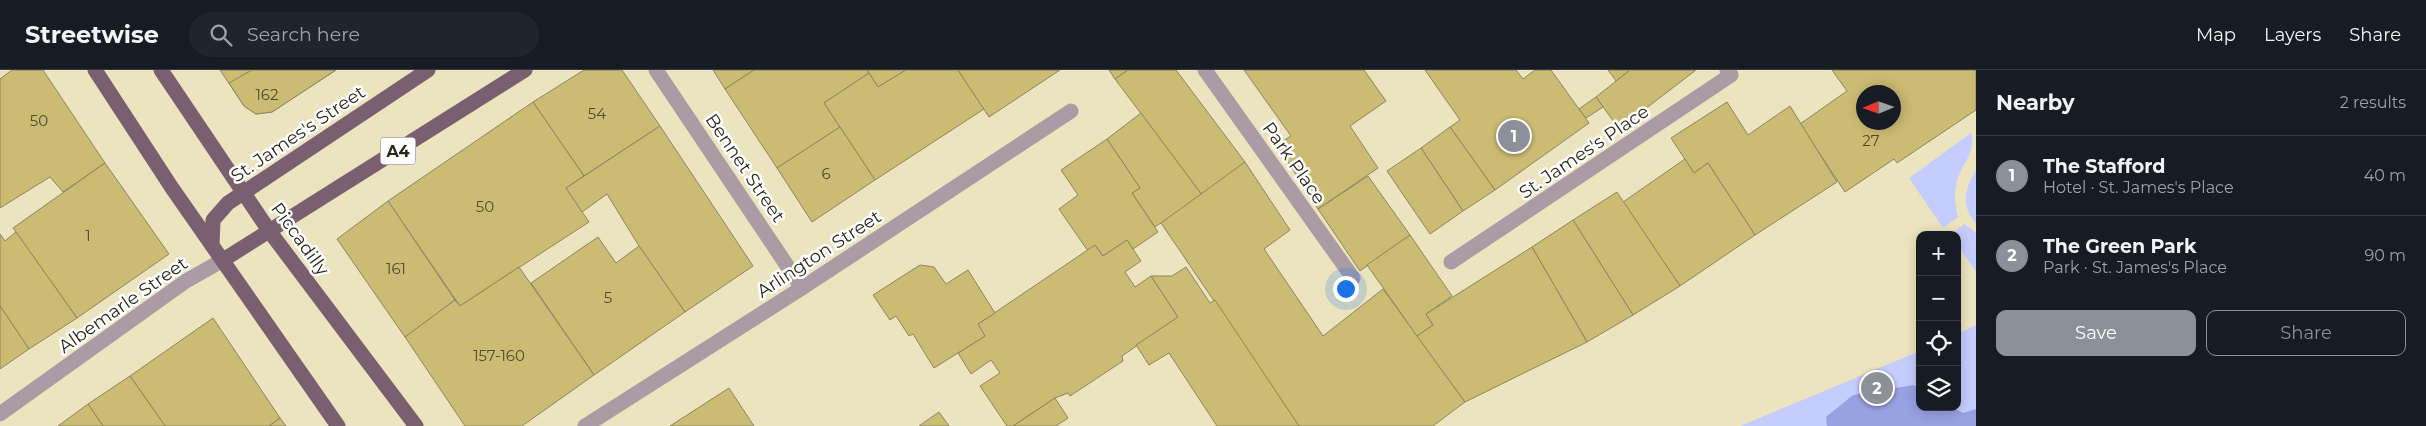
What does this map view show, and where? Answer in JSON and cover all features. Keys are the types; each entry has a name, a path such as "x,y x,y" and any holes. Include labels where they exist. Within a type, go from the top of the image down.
{"main road":[{"path":"95,70 222,260 338,426"},
{"name":"Piccadilly","path":"161,70 270,232 416,426"},
{"name":"St. James's Street","path":"212,245 213,220 228,203 428,70"},
{"name":"A4","path":"270,232 525,70"},
{"name":"Albemarle Street","path":"222,260 270,232"}],"street":[{"name":"Bennet Street","path":"656,70 802,288"},
{"name":"Park Place","path":"1205,70 1353,278"},
{"name":"St. James's Place","path":"1451,262 1731,75 1727,70"},
{"name":"Arlington Street","path":"585,426 802,288 1072,111"},
{"name":"Albemarle Street","path":"0,414 186,282 222,260"}],"shaded area":[{"path":"1971,133 1971,151 1960,172 1955,188 1958,217 1943,228 1909,178"},
{"path":"1976,170 1976,223 1968,210 1966,197 1969,183"},
{"path":"1964,224 1976,232 1976,271 1961,250 1961,231 1956,231"},
{"path":"1976,325 1976,426 1740,426 1916,353 1916,411 1961,411 1961,332"},
{"path":"1914,385 1916,386 1916,411 1959,411 1963,413 1976,409 1976,426 1827,426 1826,417 1853,395"}],"building":[{"path":"12,70 43,70 105,163 63,192 50,177 0,208 0,79"},
{"path":"220,70 336,70 272,112 256,114 244,106"},
{"path":"252,70 336,70 272,112 256,114 244,106 229,83"},
{"path":"584,70 622,70 660,126 584,176 533,102"},
{"path":"713,70 754,70 725,89"},
{"path":"754,70 867,70 869,73 824,103 840,127 777,168 725,89"},
{"path":"867,70 906,70 878,87"},
{"path":"906,70 958,70 984,109 875,180 824,103 869,73 878,87"},
{"path":"958,70 1060,70 989,117"},
{"path":"1109,70 1128,70 1115,79"},
{"path":"1128,70 1176,70 1245,162 1202,195 1115,79"},
{"path":"1244,70 1364,70 1386,101 1350,126 1378,168 1318,209 1277,145 1291,136"},
{"path":"1425,70 1516,70 1523,79 1535,70 1551,70 1589,123 1495,190 1450,127 1460,120"},
{"path":"1608,70 1630,70 1616,81"},
{"path":"1630,70 1696,70 1619,129 1596,97"},
{"path":"1832,70 1976,70 1976,110 1897,163 1894,159 1845,192 1800,124 1847,91"},
{"path":"1596,97 1603,107 1586,118 1579,109"},
{"path":"533,102 584,176 566,188 589,222 460,306 388,201"},
{"path":"1727,102 1748,135 1790,106 1837,182 1755,235 1708,163 1694,173 1671,138"},
{"path":"1141,113 1202,195 1155,227 1132,193 1140,188 1107,139"},
{"path":"660,126 753,266 685,312 639,246 607,194 582,212 566,188"},
{"path":"840,127 875,180 812,222 777,168"},
{"path":"1450,127 1495,190 1463,211 1421,148"},
{"path":"1107,139 1140,188 1132,193 1158,232 1133,249 1127,240 1103,256 1095,245 1088,251 1059,209 1078,195 1061,170"},
{"path":"1421,148 1463,211 1430,234 1387,171"},
{"path":"1685,159 1694,173 1708,163 1755,235 1680,286 1623,202"},
{"path":"1245,162 1290,230 1264,249 1323,336 1383,289 1465,402 1433,426 1299,426 1161,223"},
{"path":"105,163 169,254 77,318 13,228"},
{"path":"1368,176 1410,235 1360,271 1318,209"},
{"path":"1617,192 1680,286 1633,315 1573,220"},
{"path":"388,201 455,300 405,337 337,239"},
{"path":"1573,220 1633,315 1587,342 1532,247"},
{"path":"16,232 77,318 29,349 0,306 0,234 5,241"},
{"path":"1410,235 1452,296 1426,314 1433,325 1417,336 1367,265"},
{"path":"598,237 616,263 639,246 685,312 594,375 531,283"},
{"path":"1127,240 1141,261 1125,272 1135,287 1151,276 1178,317 1122,356 1123,361 1070,396 1068,393 1055,398 1013,426 1007,426 980,386 1000,373 991,360 971,374 958,353 985,336 978,324 1095,245 1103,256"},
{"path":"1532,247 1587,342 1465,402 1417,336 1433,325 1426,314"},
{"path":"920,265 934,267 946,284 968,270 995,313 978,324 985,336 934,368 913,334 909,336 896,316 890,320 873,295"},
{"path":"519,267 594,375 522,426 465,426 405,337 455,300 460,306"},
{"path":"1186,267 1210,303 1215,300 1299,426 1217,426 1169,353 1149,365 1136,345 1178,317 1151,276 1172,276"},
{"path":"0,306 29,349 0,369"},
{"path":"213,318 280,418 269,426 165,426 130,376"},
{"path":"130,376 165,426 103,426 88,404"},
{"path":"729,388 754,426 670,426"},
{"path":"1055,398 1068,418 1056,426 1013,426"},
{"path":"88,404 103,426 58,426"},
{"path":"939,412 949,426 919,426"},
{"path":"280,418 286,426 269,426"}],"place":[{"name":"The Stafford","path":"1514,136"},
{"name":"The Green Park","path":"1877,388"}]}
